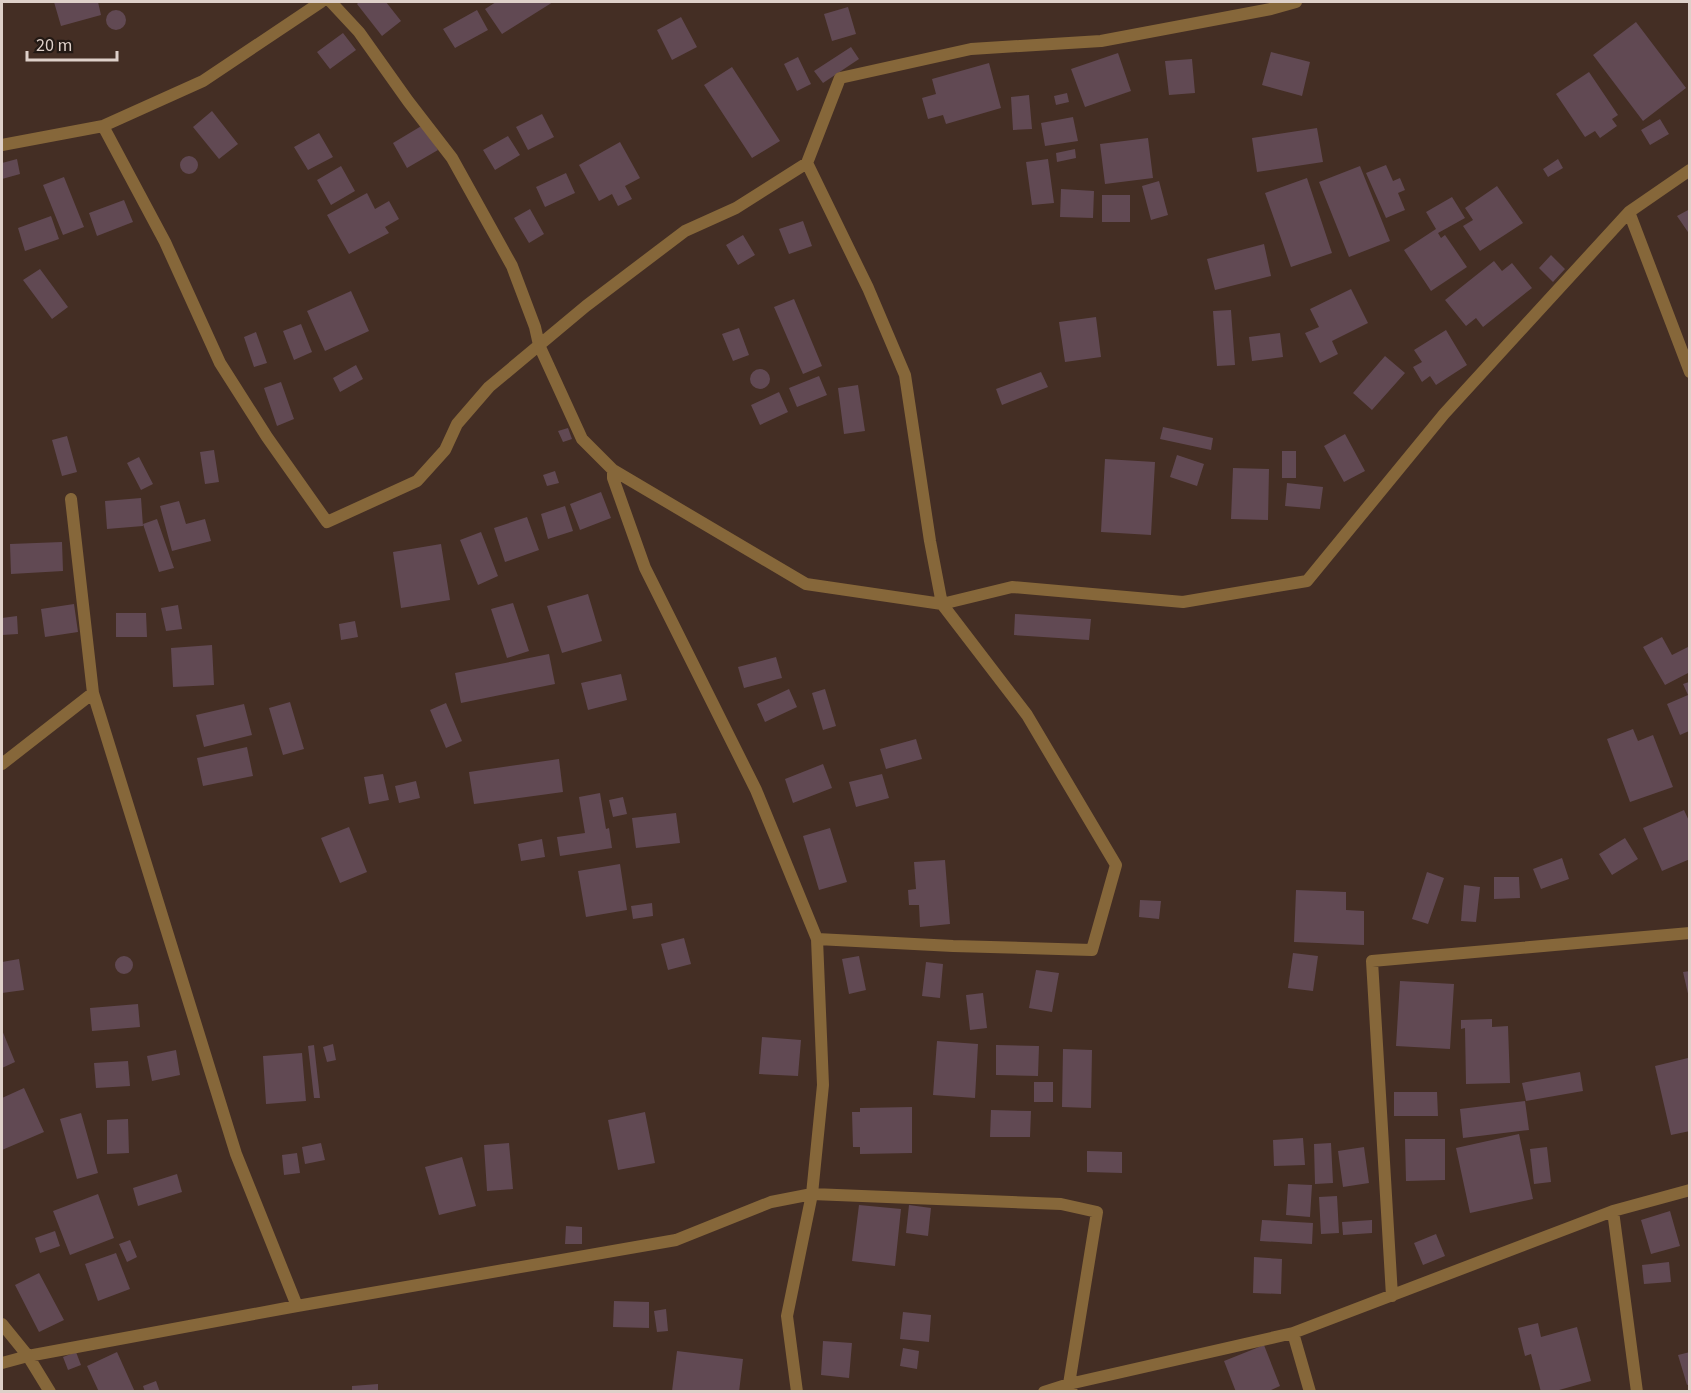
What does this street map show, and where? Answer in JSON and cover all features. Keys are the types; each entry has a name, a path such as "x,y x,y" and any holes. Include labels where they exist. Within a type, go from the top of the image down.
{"street":[{"path":"2,145 104,126 203,81 321,2"},
{"path":"331,2 359,32 452,158 513,266 535,327 539,345 582,440 613,470 806,584 942,604 1012,587 1183,602 1307,581 1444,414 1629,212 1689,170"},
{"path":"104,126 165,242 220,363 267,437 327,522 417,481 445,450 457,424 489,387 586,306 685,231 736,208 807,163 840,78 971,49 1101,41 1271,9 1296,2"},
{"path":"807,163 868,288 905,375 942,604 1027,715 1116,865 1092,950 817,939"},
{"path":"1629,212 1689,372"},
{"path":"613,470 613,478 645,568 756,790 817,939 823,1085 812,1194 787,1317 797,1392"},
{"path":"72,499 93,693 236,1154 297,1306"},
{"path":"2,764 93,693"},
{"path":"1392,1296 1372,961 1689,933"},
{"path":"1044,1392 1071,1388 1293,1334 1613,1211 1689,1190"},
{"path":"2,1363 28,1356 297,1306 676,1240 771,1202 812,1194 1061,1204 1097,1212 1071,1388"},
{"path":"1613,1211 1637,1392"},
{"path":"2,1324 28,1356 50,1392"},
{"path":"1293,1334 1310,1392"}],"building":[{"path":"54,2 98,2 101,15 61,26"},
{"path":"359,2 386,2 401,21 382,36 357,4"},
{"path":"496,2 553,2 502,34 485,9"},
{"path":"848,7 856,34 832,41 824,14"},
{"path":"116,10 123,13 126,20 123,27 116,30 109,27 106,20 109,13"},
{"path":"477,10 488,30 455,48 443,29"},
{"path":"681,17 697,47 672,60 657,30"},
{"path":"1636,22 1686,88 1643,121 1593,55"},
{"path":"343,33 356,50 330,69 317,52"},
{"path":"851,47 859,59 823,83 814,71"},
{"path":"1271,52 1310,62 1302,96 1262,85"},
{"path":"1118,53 1131,91 1085,107 1071,69"},
{"path":"798,57 811,84 797,91 784,64"},
{"path":"1192,59 1195,93 1169,95 1165,61"},
{"path":"989,63 1001,108 946,124 943,115 928,119 922,98 936,94 932,79"},
{"path":"732,67 780,141 752,158 704,85"},
{"path":"1589,72 1618,115 1612,119 1617,126 1600,138 1595,131 1585,137 1556,94"},
{"path":"1067,93 1069,102 1056,105 1054,96"},
{"path":"1029,95 1032,129 1013,130 1011,97"},
{"path":"212,111 238,144 219,159 193,127"},
{"path":"542,114 554,137 528,150 516,127"},
{"path":"1073,117 1078,141 1045,146 1041,123"},
{"path":"1660,119 1669,134 1650,145 1641,130"},
{"path":"423,125 438,150 407,168 393,143"},
{"path":"1317,128 1323,162 1257,172 1252,138"},
{"path":"319,133 333,157 308,170 294,147"},
{"path":"508,136 520,155 495,170 483,150"},
{"path":"1148,138 1153,178 1105,184 1100,144"},
{"path":"620,142 640,178 625,186 632,199 618,206 612,194 599,201 579,165"},
{"path":"1075,149 1076,158 1057,162 1056,153"},
{"path":"189,156 196,158 198,165 196,172 189,174 182,172 180,165 182,158"},
{"path":"17,159 20,174 2,179 2,163"},
{"path":"1048,159 1054,203 1032,205 1026,162"},
{"path":"1558,159 1563,168 1548,177 1543,169"},
{"path":"1386,165 1393,181 1400,178 1405,190 1398,193 1405,210 1386,218 1366,173"},
{"path":"341,166 355,191 331,205 317,180"},
{"path":"1360,166 1390,241 1349,257 1319,182"},
{"path":"566,173 575,193 545,207 536,187"},
{"path":"64,177 84,227 63,235 43,185"},
{"path":"1307,178 1332,253 1291,267 1265,193"},
{"path":"1159,181 1168,215 1151,220 1142,186"},
{"path":"1497,186 1523,223 1480,251 1463,226 1473,220 1465,208"},
{"path":"1061,189 1094,191 1093,218 1060,217"},
{"path":"367,193 375,209 389,201 399,219 385,227 389,233 349,254 327,215"},
{"path":"1102,195 1130,195 1130,222 1102,222"},
{"path":"1452,197 1465,218 1438,233 1441,238 1445,235 1467,267 1431,291 1404,250 1436,229 1426,212"},
{"path":"124,200 133,222 97,236 89,213"},
{"path":"530,209 544,234 529,243 514,218"},
{"path":"1690,209 1690,235 1677,216"},
{"path":"51,216 59,239 25,251 18,228"},
{"path":"803,221 812,246 789,254 779,229"},
{"path":"743,235 755,255 738,265 726,245"},
{"path":"1264,244 1271,276 1215,290 1207,259"},
{"path":"1551,255 1565,269 1553,282 1539,268"},
{"path":"1494,261 1502,271 1512,263 1532,288 1483,327 1476,318 1466,326 1445,300"},
{"path":"40,269 68,307 52,319 23,280"},
{"path":"1351,289 1368,323 1332,341 1338,354 1320,363 1305,333 1319,327 1310,309"},
{"path":"351,291 369,331 325,351 307,311"},
{"path":"794,299 822,366 803,374 774,307"},
{"path":"1231,310 1235,365 1217,366 1213,311"},
{"path":"1096,317 1101,357 1065,362 1059,322"},
{"path":"301,324 312,352 294,360 283,331"},
{"path":"739,328 749,355 733,361 722,334"},
{"path":"1446,330 1467,365 1436,385 1430,376 1422,382 1413,367 1422,362 1414,350"},
{"path":"256,332 267,363 254,367 244,337"},
{"path":"1280,333 1283,357 1252,361 1249,337"},
{"path":"1385,356 1405,373 1372,410 1353,393"},
{"path":"356,365 363,379 340,392 333,378"},
{"path":"760,369 767,372 770,379 767,386 760,389 753,386 750,379 753,372"},
{"path":"1041,372 1048,387 1002,405 996,389"},
{"path":"819,376 827,395 797,407 789,388"},
{"path":"281,382 294,419 277,426 264,388"},
{"path":"858,385 865,431 844,434 838,388"},
{"path":"779,392 788,412 760,425 751,405"},
{"path":"1163,427 1213,438 1211,450 1160,439"},
{"path":"568,428 572,439 563,442 558,431"},
{"path":"1345,434 1365,471 1344,482 1324,446"},
{"path":"67,436 77,472 62,476 52,440"},
{"path":"214,450 219,482 205,484 200,452"},
{"path":"1282,451 1296,451 1296,478 1282,478"},
{"path":"1177,455 1204,464 1197,486 1170,477"},
{"path":"139,457 153,484 141,490 127,463"},
{"path":"1105,459 1155,462 1151,535 1101,532"},
{"path":"1233,468 1269,469 1268,520 1231,519"},
{"path":"555,471 559,483 547,486 543,475"},
{"path":"1287,483 1323,487 1320,509 1285,506"},
{"path":"601,492 611,518 580,530 570,504"},
{"path":"141,498 143,526 107,529 105,501"},
{"path":"179,501 186,524 205,519 211,541 172,551 160,506"},
{"path":"565,506 573,531 548,539 541,514"},
{"path":"527,517 539,550 505,562 494,528"},
{"path":"157,519 174,568 159,572 143,524"},
{"path":"481,532 498,576 478,585 460,540"},
{"path":"62,542 63,571 11,574 10,544"},
{"path":"441,544 450,600 401,608 393,552"},
{"path":"588,594 602,641 562,653 547,606"},
{"path":"513,603 529,651 507,658 491,609"},
{"path":"74,604 78,632 45,637 41,609"},
{"path":"178,605 182,629 166,631 161,608"},
{"path":"116,613 146,613 147,637 116,637"},
{"path":"1015,614 1091,619 1089,640 1014,635"},
{"path":"17,616 18,634 2,635 2,618"},
{"path":"355,621 358,637 341,640 339,624"},
{"path":"1662,637 1672,655 1690,646 1690,672 1665,685 1643,647"},
{"path":"212,645 214,685 173,687 171,648"},
{"path":"549,654 555,684 461,703 455,673"},
{"path":"776,657 782,678 744,688 738,667"},
{"path":"621,674 627,700 588,710 581,683"},
{"path":"1689,682 1689,731 1680,735 1667,704 1688,695 1683,684"},
{"path":"789,689 797,707 765,722 757,704"},
{"path":"825,689 836,726 823,730 812,693"},
{"path":"290,702 304,749 283,755 269,708"},
{"path":"446,703 462,741 446,748 430,710"},
{"path":"244,704 252,735 204,747 196,715"},
{"path":"1633,729 1638,741 1653,735 1673,787 1630,802 1607,739"},
{"path":"916,739 922,759 886,769 880,749"},
{"path":"247,747 253,776 203,786 197,758"},
{"path":"559,759 563,792 474,804 469,772"},
{"path":"823,764 832,788 793,803 785,779"},
{"path":"383,774 389,800 369,804 364,777"},
{"path":"882,774 889,798 856,807 849,782"},
{"path":"416,781 420,798 399,803 395,786"},
{"path":"600,793 606,829 609,828 612,848 560,856 557,837 585,833 579,797"},
{"path":"623,797 627,814 613,817 609,800"},
{"path":"1684,810 1690,823 1690,859 1662,871 1643,828"},
{"path":"676,813 680,843 636,848 632,818"},
{"path":"349,827 367,872 340,883 321,838"},
{"path":"830,828 847,882 819,890 803,836"},
{"path":"1625,838 1638,859 1612,875 1599,854"},
{"path":"542,839 545,857 521,861 518,844"},
{"path":"1562,858 1569,879 1541,889 1533,869"},
{"path":"945,860 950,924 920,927 919,905 909,905 908,890 916,889 914,862"},
{"path":"620,864 627,910 586,917 578,871"},
{"path":"1427,872 1444,878 1428,924 1412,919"},
{"path":"1494,877 1519,877 1520,898 1494,899"},
{"path":"1464,885 1480,887 1476,922 1461,921"},
{"path":"1296,890 1346,892 1346,910 1364,911 1364,945 1294,942"},
{"path":"1140,900 1161,901 1159,919 1139,917"},
{"path":"652,903 653,916 633,919 631,906"},
{"path":"684,938 691,964 668,970 661,944"},
{"path":"1293,953 1318,956 1313,991 1288,988"},
{"path":"124,956 130,959 133,965 130,971 124,974 118,971 115,965 118,959"},
{"path":"859,956 866,990 849,994 842,959"},
{"path":"19,959 24,990 2,993 2,962"},
{"path":"926,962 943,964 940,998 922,996"},
{"path":"1036,970 1059,973 1052,1012 1029,1008"},
{"path":"1690,971 1690,998 1689,998 1683,972"},
{"path":"1400,981 1454,984 1450,1049 1396,1046"},
{"path":"983,993 987,1028 970,1030 966,995"},
{"path":"138,1004 140,1027 92,1031 90,1008"},
{"path":"1492,1019 1492,1027 1508,1026 1510,1083 1466,1084 1465,1028 1461,1029 1461,1020"},
{"path":"2,1030 15,1062 2,1068"},
{"path":"762,1037 801,1040 798,1076 759,1074"},
{"path":"937,1041 978,1044 975,1098 933,1095"},
{"path":"333,1044 336,1060 327,1062 323,1047"},
{"path":"314,1045 320,1098 314,1098 308,1046"},
{"path":"996,1045 1039,1046 1038,1076 996,1075"},
{"path":"1063,1049 1092,1050 1091,1108 1062,1107"},
{"path":"176,1050 180,1075 152,1081 147,1056"},
{"path":"302,1053 306,1101 266,1104 263,1056"},
{"path":"1688,1058 1690,1131 1671,1135 1655,1066"},
{"path":"128,1061 130,1086 96,1088 94,1063"},
{"path":"1580,1072 1583,1091 1526,1101 1522,1083"},
{"path":"1034,1082 1053,1082 1053,1102 1034,1102"},
{"path":"24,1088 44,1132 2,1150 2,1098"},
{"path":"1394,1092 1437,1092 1438,1116 1394,1116"},
{"path":"1525,1101 1529,1130 1463,1138 1460,1109"},
{"path":"912,1107 912,1153 860,1154 860,1147 853,1147 852,1112 860,1112 860,1108"},
{"path":"991,1110 1031,1111 1030,1137 990,1137"},
{"path":"645,1112 655,1163 618,1170 608,1120"},
{"path":"81,1113 98,1173 77,1179 60,1119"},
{"path":"128,1119 129,1153 107,1154 107,1120"},
{"path":"1519,1134 1533,1199 1470,1213 1456,1148"},
{"path":"1303,1138 1305,1165 1274,1166 1273,1140"},
{"path":"1405,1139 1445,1139 1445,1180 1406,1181"},
{"path":"321,1143 325,1160 305,1164 302,1147"},
{"path":"509,1143 513,1189 487,1191 484,1145"},
{"path":"1331,1143 1333,1183 1315,1184 1314,1144"},
{"path":"1364,1147 1369,1183 1343,1187 1338,1151"},
{"path":"1547,1147 1551,1182 1534,1184 1530,1149"},
{"path":"1087,1151 1122,1152 1122,1173 1087,1172"},
{"path":"297,1153 300,1173 284,1175 282,1155"},
{"path":"462,1157 476,1206 439,1215 425,1167"},
{"path":"177,1174 182,1192 138,1206 133,1188"},
{"path":"1288,1184 1312,1185 1310,1217 1286,1215"},
{"path":"98,1194 114,1238 70,1255 53,1211"},
{"path":"1337,1196 1339,1233 1321,1234 1319,1197"},
{"path":"859,1205 901,1209 895,1266 852,1261"},
{"path":"909,1205 931,1208 928,1236 906,1233"},
{"path":"1670,1211 1680,1246 1651,1254 1641,1220"},
{"path":"1262,1220 1313,1223 1312,1244 1260,1241"},
{"path":"1372,1220 1372,1233 1343,1235 1342,1222"},
{"path":"566,1226 582,1227 582,1244 565,1244"},
{"path":"55,1231 60,1246 40,1253 35,1238"},
{"path":"1436,1234 1445,1256 1423,1265 1414,1243"},
{"path":"130,1240 137,1257 127,1262 119,1244"},
{"path":"116,1253 130,1289 98,1301 85,1264"},
{"path":"1254,1257 1282,1259 1281,1294 1253,1293"},
{"path":"1669,1262 1671,1282 1644,1284 1642,1265"},
{"path":"39,1273 64,1320 39,1332 15,1285"},
{"path":"614,1301 649,1302 649,1328 613,1327"},
{"path":"666,1309 668,1331 657,1332 654,1311"},
{"path":"903,1312 931,1315 929,1342 900,1339"},
{"path":"1538,1323 1541,1337 1577,1327 1591,1381 1552,1392 1541,1392 1531,1354 1525,1356 1518,1328"},
{"path":"823,1341 852,1343 849,1378 821,1375"},
{"path":"1264,1345 1280,1386 1267,1392 1236,1392 1224,1361"},
{"path":"903,1348 919,1351 917,1369 900,1366"},
{"path":"677,1351 743,1359 739,1392 672,1391"},
{"path":"76,1352 81,1365 68,1370 63,1357"},
{"path":"117,1352 135,1392 99,1392 87,1366"},
{"path":"1690,1352 1690,1384 1687,1385 1678,1355"},
{"path":"156,1381 160,1392 145,1392 143,1386"},
{"path":"378,1384 378,1392 352,1392 352,1386"}]}
